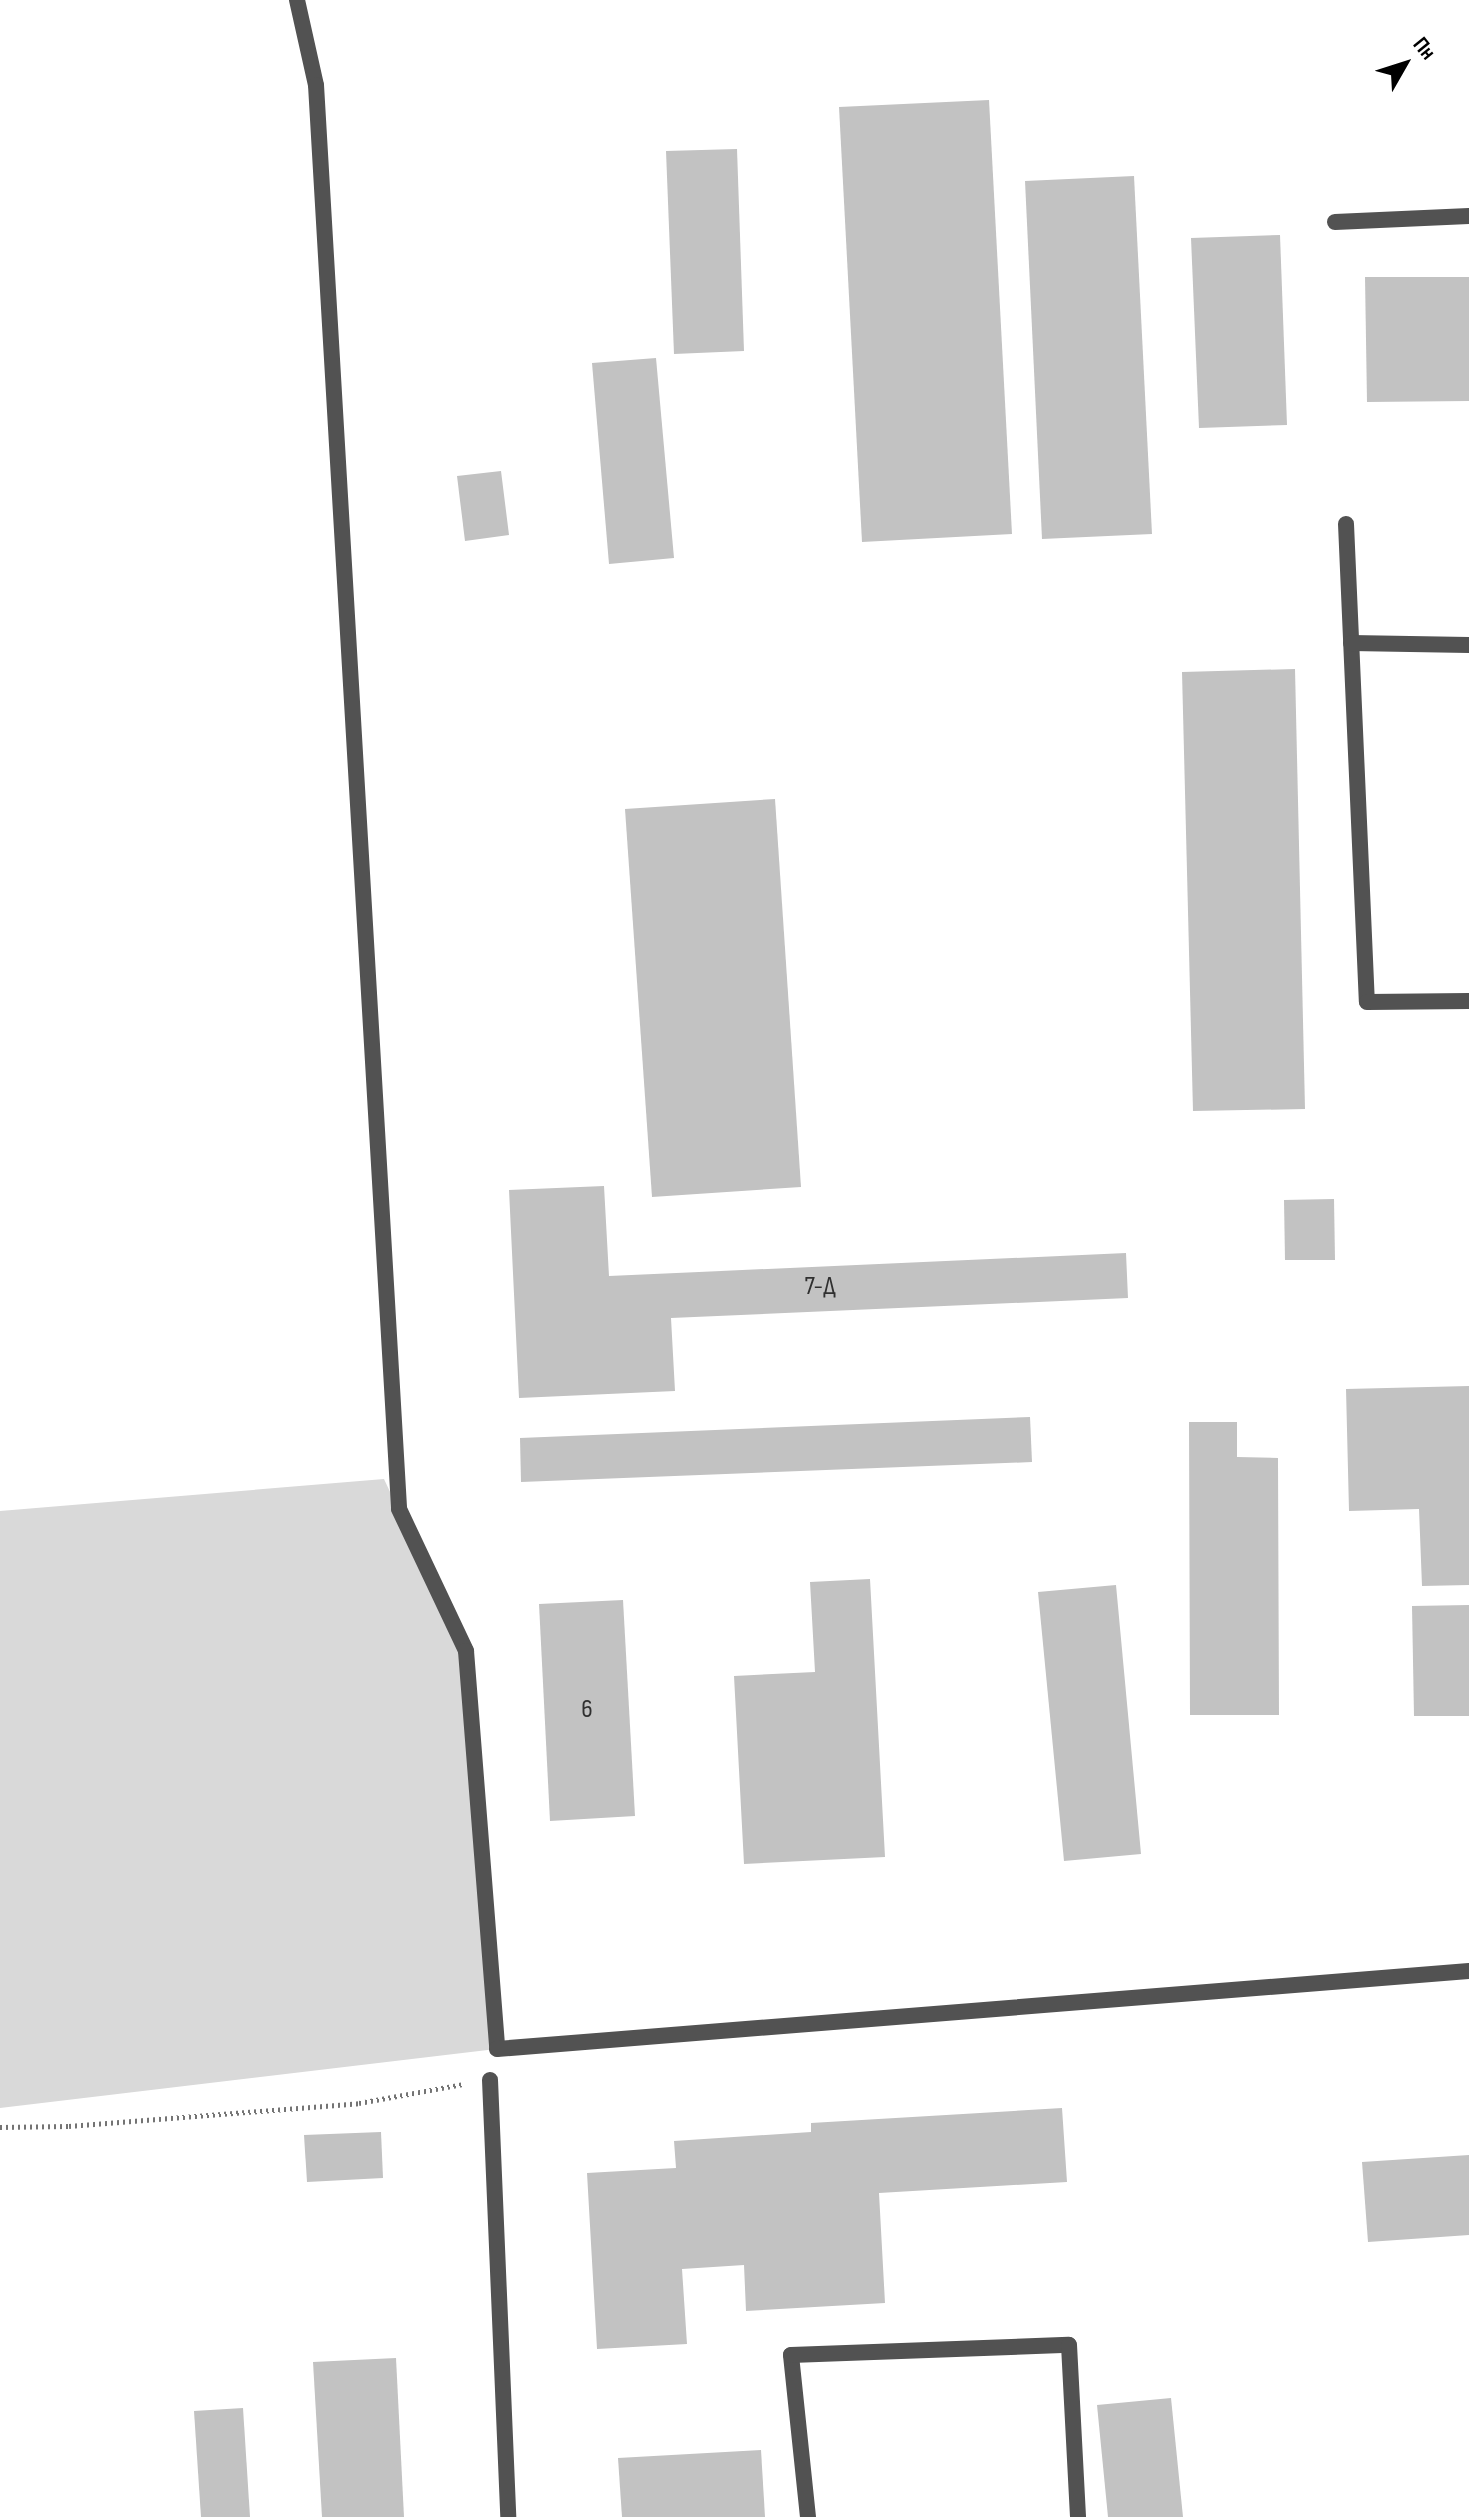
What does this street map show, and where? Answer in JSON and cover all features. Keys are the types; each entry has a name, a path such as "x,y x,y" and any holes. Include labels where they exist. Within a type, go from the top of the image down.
{"lane":[{"path":"297,0 316,85 399,1509 466,1651 497,2049 1469,1971"},
{"path":"1335,222 1469,216"},
{"path":"1346,524 1367,1002 1469,1001"},
{"path":"1351,643 1469,645"},
{"path":"490,2080 508,2517"},
{"path":"808,2517 791,2355 1069,2345 1078,2517"}],"path":[{"path":"0,2127 69,2126 359,2103 490,2080"}],"shaded area":[{"path":"384,1479 464,1650 496,2049 0,2108 0,1511"}],"building":[{"path":"989,100 1012,534 862,542 839,107"},
{"path":"737,149 744,351 674,354 666,151"},
{"path":"1134,176 1152,534 1042,539 1025,181"},
{"path":"1280,235 1287,425 1199,428 1191,238"},
{"path":"1365,277 1469,277 1469,401 1367,402"},
{"path":"656,358 674,558 609,564 592,363"},
{"path":"501,471 509,535 465,541 457,476"},
{"path":"1295,669 1305,1109 1193,1111 1182,672"},
{"path":"775,799 801,1187 652,1197 625,809"},
{"path":"604,1186 609,1276 1126,1253 1128,1298 671,1318 675,1391 519,1398 509,1190"},
{"path":"1334,1199 1335,1260 1285,1260 1284,1200"},
{"path":"1469,1386 1469,1585 1422,1586 1419,1509 1349,1511 1346,1389"},
{"path":"1030,1417 1032,1462 521,1482 520,1438"},
{"path":"1189,1422 1237,1422 1237,1457 1278,1458 1279,1715 1190,1715"},
{"path":"870,1579 885,1857 744,1864 734,1676 815,1672 810,1582"},
{"path":"1116,1585 1141,1854 1064,1861 1038,1592"},
{"path":"623,1600 635,1816 550,1821 539,1604"},
{"path":"1469,1605 1469,1716 1414,1716 1412,1606"},
{"path":"1062,2108 1067,2182 879,2193 885,2303 746,2311 744,2265 682,2269 687,2344 597,2349 587,2173 676,2168 674,2141 811,2132 811,2123"},
{"path":"381,2132 383,2178 307,2182 304,2135"},
{"path":"1469,2155 1469,2235 1368,2242 1362,2162"},
{"path":"396,2358 404,2517 322,2517 313,2362"},
{"path":"1171,2398 1183,2517 1108,2517 1097,2405"},
{"path":"243,2408 250,2517 201,2517 194,2411"},
{"path":"761,2450 765,2517 622,2517 618,2458"}]}
